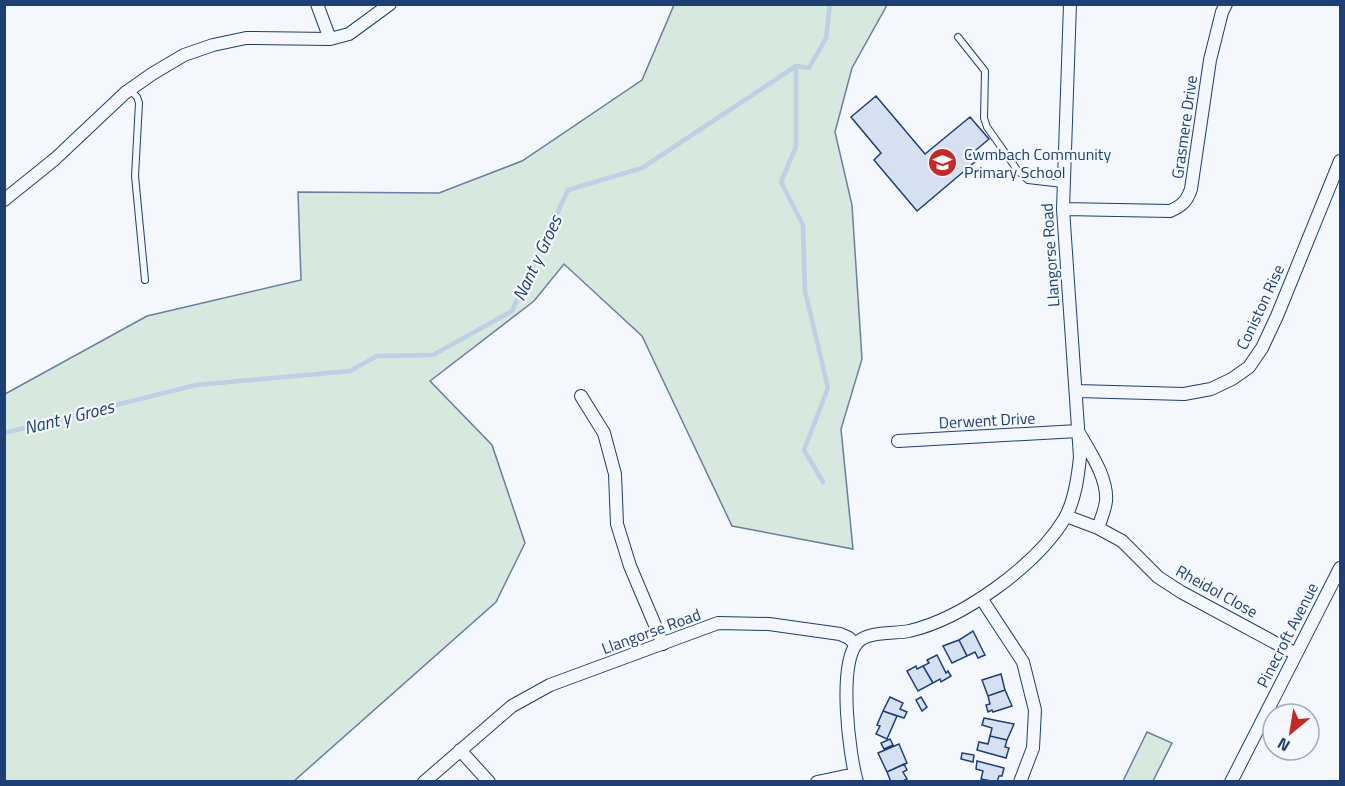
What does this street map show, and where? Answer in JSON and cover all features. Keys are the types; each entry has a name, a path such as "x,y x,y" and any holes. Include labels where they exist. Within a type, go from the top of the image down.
{"street":[{"path":"317,4 330,39"},
{"path":"4,200 55,159 130,90 184,55 213,45 246,38 330,39 349,34 390,4"},
{"name":"Llangorse Road","path":"424,782 512,706 550,685 718,623 769,624 840,634 855,644 862,638 910,630 944,618 981,598 1020,570 1055,532 1066,516 1078,476 1080,457 1063,209 1070,4"},
{"name":"Grasmere Drive","path":"1063,209 1170,211 1180,207 1188,198 1210,60 1226,4"},
{"name":"Coniston Rise","path":"1077,391 1184,394 1211,389 1232,379 1249,367 1262,348 1277,316 1341,161"},
{"path":"581,396 604,433 615,474 616,524 630,566 663,644"},
{"name":"Llangorse Road","path":"1078,431 1103,481 1106,492 1104,512 1098,528"},
{"name":"Derwent Drive","path":"898,441 1078,431"},
{"name":"Rheidol Close","path":"1066,516 1098,528 1122,541 1158,577 1181,592 1296,654"},
{"name":"Pinecroft Avenue","path":"1231,782 1339,574"},
{"path":"981,598 1023,662 1035,710 1033,748 1020,782"},
{"path":"817,782 856,778 846,712 848,666 855,644"},
{"path":"460,750 489,782"}],"lane":[{"path":"958,37 985,71 984,118 1018,171 1028,180 1063,184"},
{"path":"130,90 139,103 135,176 145,280"}],"shaded area":[{"path":"674,5 887,5 852,68 835,132 852,205 862,359 841,429 853,549 732,526 642,336 564,264 534,301 430,381 492,445 525,543 496,602 294,781 5,781 5,394 147,316 301,280 298,192 439,193 522,161 642,80"},
{"path":"1147,732 1172,743 1153,781 1123,781"}],"building":[{"path":"876,96 925,154 970,117 989,139 969,156 975,162 917,211 874,160 881,153 851,117"},
{"path":"973,631 985,655 978,658 975,652 967,656 959,640"},
{"path":"959,640 967,656 952,663 943,646"},
{"path":"937,655 946,673 948,671 951,676 941,682 940,679 933,683 923,666 929,663 927,660"},
{"path":"916,666 917,669 923,666 933,683 918,691 907,671"},
{"path":"1001,674 1005,690 988,696 982,680"},
{"path":"1005,690 1012,706 988,712 986,705 990,704 988,696"},
{"path":"890,697 903,703 900,709 907,712 904,718 883,711"},
{"path":"921,697 927,707 922,711 916,700"},
{"path":"883,711 897,716 887,739 876,734"},
{"path":"984,718 1014,724 1007,740 990,736 992,728 982,725"},
{"path":"990,736 1007,740 1005,747 1009,748 1006,758 977,750 979,742 988,744"},
{"path":"890,739 893,745 884,749 881,743"},
{"path":"899,744 907,763 887,772 878,753"},
{"path":"962,753 974,755 973,762 961,759"},
{"path":"977,761 1004,768 1002,776 999,776 997,782 981,779 983,771 976,769"},
{"path":"904,764 907,770 903,772 907,779 901,782 891,782 887,772"}],"waterway":[{"path":"823,482 804,450 828,388 805,291 803,225 781,182 796,147 796,66 809,68 826,38 830,4"},
{"name":"Nant y Groes","path":"4,433 196,385 350,371 377,356 433,355 512,311 568,190 642,168 796,66"}],"place":[{"name":"Cwmbach Community Primary School","path":"943,163"}]}
